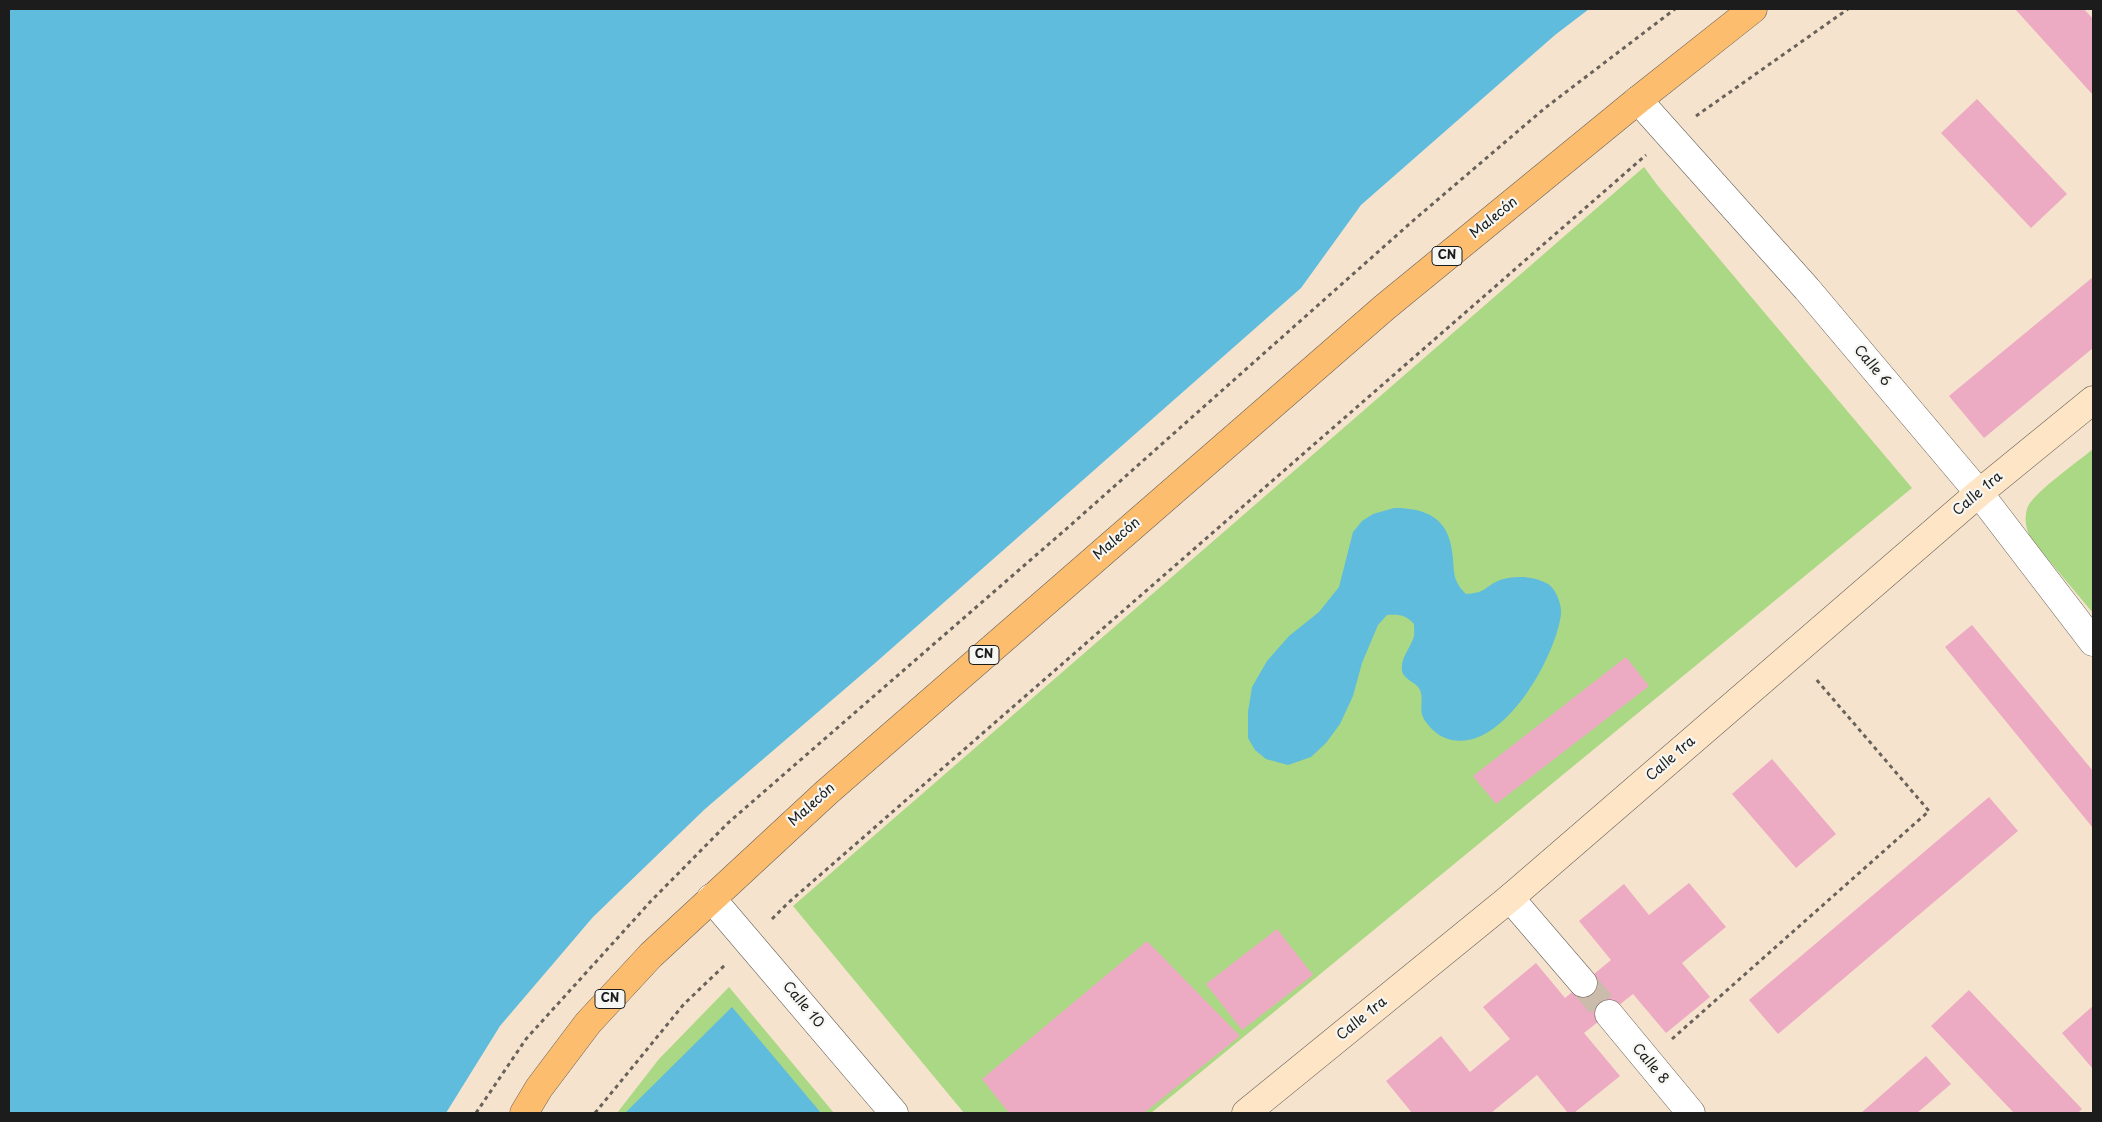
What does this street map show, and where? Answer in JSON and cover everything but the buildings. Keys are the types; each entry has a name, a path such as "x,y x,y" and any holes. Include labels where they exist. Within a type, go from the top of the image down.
{"highway":[{"name":"Malecón","path":"524,1113 539,1088 588,1023 650,955 827,792 1385,307 1638,100 1754,9"}],"street":[{"name":"Calle 6","path":"1638,100 1807,289 1979,493 2093,642"},
{"name":"Calle 1ra","path":"1246,1113 1510,898 1979,493 2093,400"},
{"name":"Calle 10","path":"711,898 894,1113"},
{"path":"1510,898 1583,983"},
{"name":"Calle 8","path":"1609,1014 1691,1113"}],"path":[{"path":"476,1113 526,1039 651,901 728,822 1073,523 1429,206 1545,108 1675,9"},
{"path":"595,1113 684,1004 788,902 1669,134 1848,9"},
{"path":"1648,1061 1929,811 1794,653"}],"green space":[{"path":"1644,167 1912,488 1151,1113 964,1113 793,906"},
{"path":"2093,449 2093,613 2031,539 2027,528 2026,513 2030,503 2037,495"},
{"path":"729,987 834,1113 617,1113 659,1059"}],"water":[{"path":"9,9 1589,9 1555,35 1361,205 1301,288 874,664 705,809 593,917 500,1026 446,1113 9,1113"},
{"path":"1394,508 1406,508 1425,513 1434,517 1446,530 1450,540 1456,579 1466,594 1482,591 1495,582 1512,577 1537,579 1551,586 1561,606 1561,614 1557,633 1536,679 1521,701 1503,721 1484,735 1464,741 1443,737 1432,730 1424,719 1420,689 1402,671 1404,659 1414,637 1414,624 1402,616 1387,615 1378,625 1362,663 1353,696 1340,724 1326,743 1311,757 1288,765 1266,759 1255,750 1248,738 1248,712 1252,687 1267,661 1289,636 1319,612 1339,587 1353,532 1362,521 1373,514"},
{"path":"732,1007 821,1113 625,1113"}],"tunnel":[{"path":"1583,983 1609,1014"}]}
